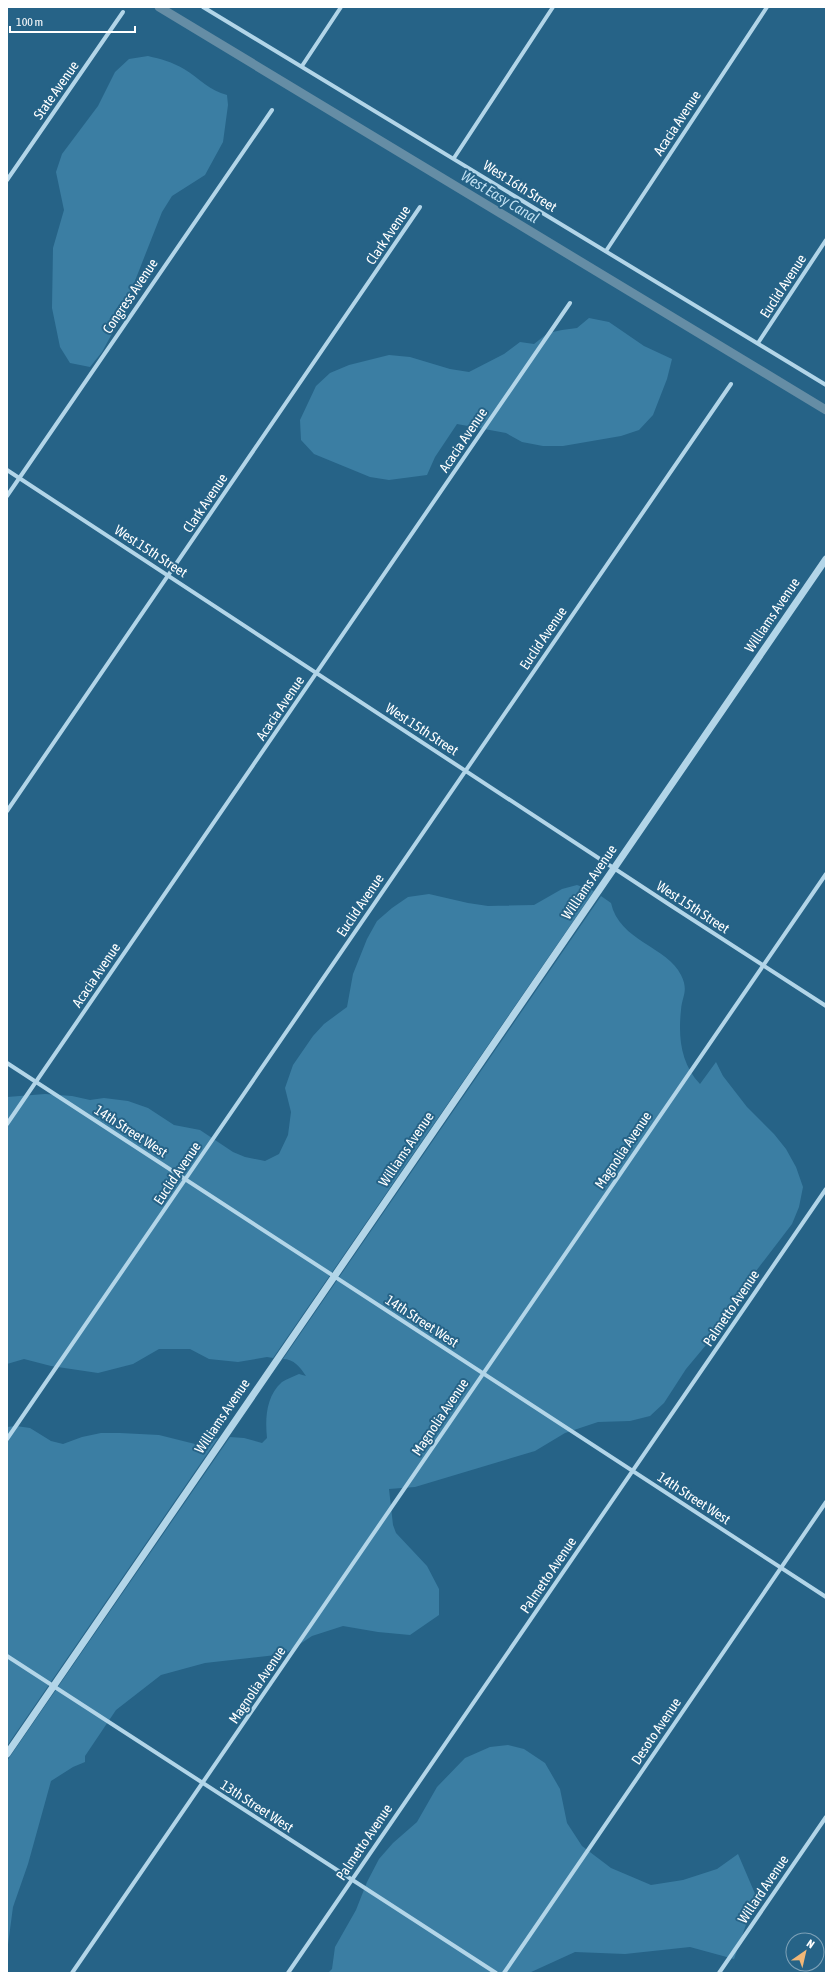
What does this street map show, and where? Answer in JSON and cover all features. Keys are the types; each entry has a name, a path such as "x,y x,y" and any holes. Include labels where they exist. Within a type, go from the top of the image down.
{"street":[{"name":"West 16th Street","path":"203,7 826,385"},
{"path":"302,66 341,7"},
{"path":"454,158 554,7"},
{"name":"Acacia Avenue","path":"606,251 767,7"},
{"name":"State Avenue","path":"7,180 123,12"},
{"name":"Congress Avenue","path":"7,496 272,110"},
{"name":"Clark Avenue","path":"7,811 420,207"},
{"name":"Euclid Avenue","path":"758,343 826,240"},
{"name":"Acacia Avenue","path":"7,1124 570,303"},
{"name":"Euclid Avenue","path":"7,1439 731,384"},
{"name":"West 15th Street","path":"7,470 826,1006"},
{"name":"Williams Avenue","path":"7,1754 826,559"},
{"name":"Magnolia Avenue","path":"72,1973 826,874"},
{"name":"14th Street West","path":"7,1062 185,1180 826,1597"},
{"name":"Palmetto Avenue","path":"288,1973 826,1189"},
{"name":"Desoto Avenue","path":"504,1973 826,1502"},
{"name":"13th Street West","path":"7,1656 496,1973"},
{"name":"Willard Avenue","path":"719,1973 826,1817"}],"shaded area":[{"path":"148,56 180,67 215,91 227,95 228,105 223,142 205,175 172,196 162,212 120,319 102,352 90,367 70,363 60,347 52,308 53,248 64,210 56,172 62,154 98,106 115,72 129,59"},
{"path":"589,318 609,322 644,346 672,359 667,379 653,415 639,430 621,436 563,446 543,446 522,442 506,433 457,424 435,457 427,475 389,480 370,477 314,454 301,440 300,420 316,386 330,373 349,365 389,355 410,357 450,369 469,372 504,354 520,342 534,344 548,333 577,328"},
{"path":"577,885 594,891 273,1358 267,1357 238,1362 209,1359 190,1349 159,1349 133,1364 98,1373 51,1366 24,1359 7,1364 7,1097 45,1094 72,1096 90,1100 104,1098 128,1101 148,1108 174,1125 200,1130 233,1152 245,1157 265,1161 279,1154 288,1135 291,1112 285,1088 293,1065 313,1036 324,1024 347,1007 353,974 367,939 377,921 408,897 429,894 488,906 534,905 562,889"},
{"path":"601,896 611,903 616,916 623,926 633,935 666,957 675,965 681,975 685,985 680,1020 682,1050 694,1076 700,1084 716,1062 723,1076 747,1107 774,1134 786,1149 796,1167 803,1187 799,1207 792,1224 743,1288 711,1339 686,1369 664,1403 650,1416 630,1421 598,1422 565,1433 535,1451 415,1487 389,1489 393,1525 396,1533 427,1566 439,1589 439,1615 410,1635 378,1632 343,1626 312,1636 285,1654 205,1663 161,1675 116,1710 85,1756 85,1762 73,1767 51,1781 28,1864 13,1907 7,1952 7,1761 230,1437 244,1438 262,1443 267,1438 266,1423 268,1408 273,1394 282,1382 299,1374 306,1376 294,1362 283,1359"},
{"path":"16,1426 30,1428 51,1441 63,1444 82,1437 101,1433 159,1435 203,1446 210,1440 218,1438 7,1746 7,1427"},
{"path":"508,1745 524,1749 545,1763 560,1789 567,1823 582,1846 611,1868 651,1885 683,1880 717,1869 738,1854 756,1896 734,1959 690,1947 625,1954 575,1952 529,1973 328,1973 332,1969 335,1947 356,1910 367,1882 379,1859 393,1843 417,1822 437,1787 465,1758 490,1747"}],"waterway":[{"name":"West Easy Canal","path":"159,7 826,410"}]}
